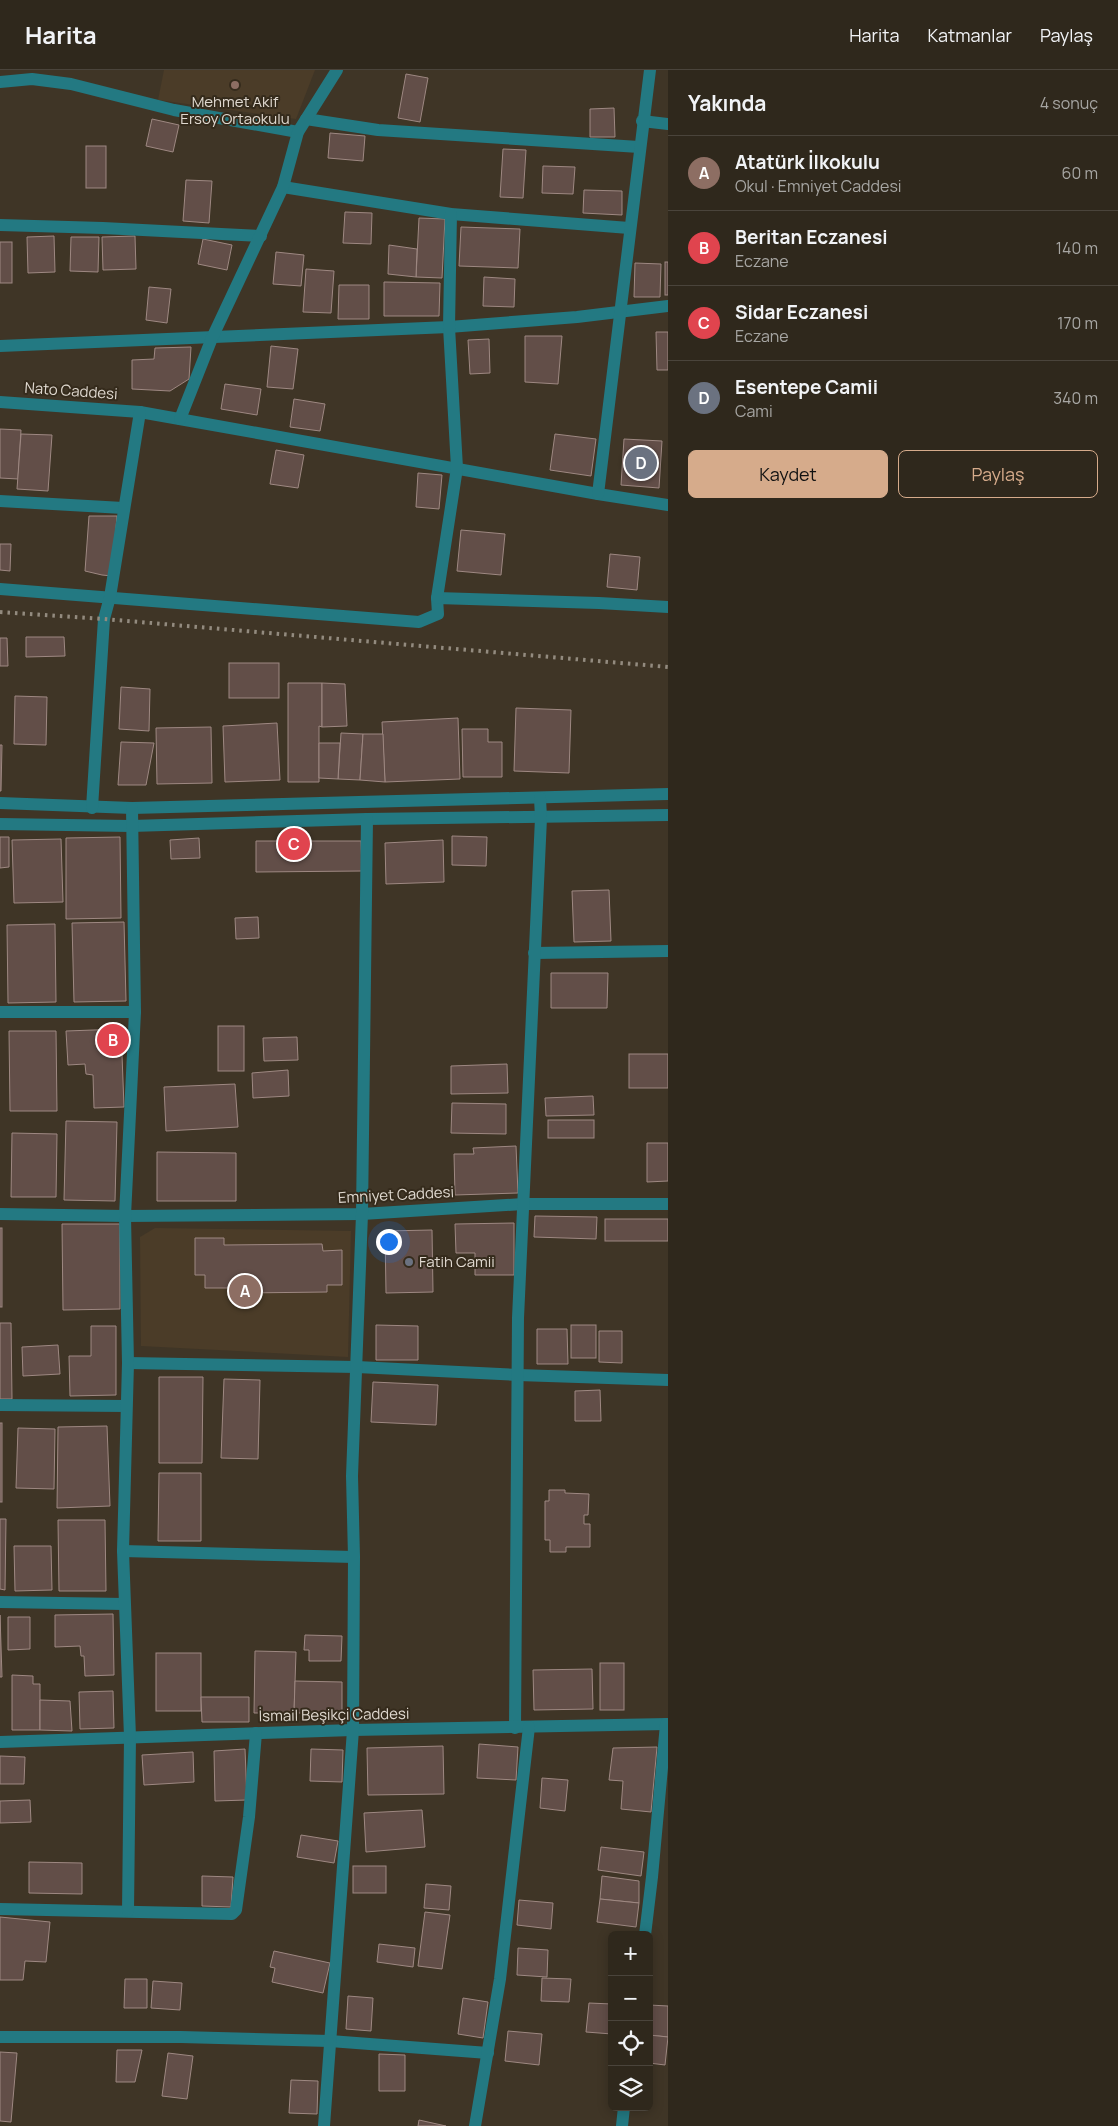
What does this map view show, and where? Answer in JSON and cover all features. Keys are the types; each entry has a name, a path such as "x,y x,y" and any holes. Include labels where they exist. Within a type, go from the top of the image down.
{"street":[{"path":"180,419 212,338 283,187 298,132 338,70"},
{"path":"598,494 608,399 622,311 629,228 650,70"},
{"path":"0,82 32,79 71,84 174,110 298,132"},
{"path":"306,119 378,130 639,147"},
{"path":"642,122 668,124"},
{"path":"283,187 450,214 629,228"},
{"path":"0,590 419,622 438,614 437,598 457,468 449,327 450,214"},
{"path":"0,225 261,236"},
{"path":"0,346 449,327 577,318 668,306"},
{"name":"Nato Caddesi","path":"0,402 140,412 668,505"},
{"path":"92,808 104,619 110,597 140,412"},
{"path":"0,501 123,508"},
{"path":"437,598 668,607"},
{"path":"0,803 92,808 132,808 668,794"},
{"path":"515,1728 518,1375 523,1204 541,818 540,798"},
{"path":"128,1911 130,1737 123,1551 128,1363 126,1216 135,1012 132,808"},
{"path":"0,824 131,826 367,819 668,815"},
{"path":"324,2126 353,1730 354,1557 352,1476 362,1214 367,819"},
{"path":"534,953 668,951"},
{"path":"0,1012 135,1012"},
{"name":"Emniyet Caddesi","path":"0,1214 126,1216 362,1214 523,1204 668,1204"},
{"path":"128,1363 357,1367 668,1380"},
{"path":"0,1405 126,1406"},
{"path":"123,1551 354,1557"},
{"path":"0,1602 124,1604"},
{"path":"645,1931 667,1724"},
{"name":"İsmail Beşikçi Caddesi","path":"0,1742 353,1730 667,1724"},
{"path":"475,2126 500,1979 529,1727"},
{"path":"0,1909 232,1914 236,1910 249,1817 256,1733"},
{"path":"0,2037 181,2037 330,2041 488,2053"},
{"path":"622,2126 624,2111"}],"shaded area":[{"name":"Mehmet Akif Ersoy Ortaokulu","path":"164,70 315,70 296,119 158,100"},
{"path":"155,1228 351,1231 348,1357 141,1346 140,1237"}],"building":[{"path":"406,74 428,78 420,122 398,118"},
{"path":"614,108 615,137 590,137 590,109"},
{"path":"152,119 179,125 173,152 146,146"},
{"path":"330,133 365,136 363,161 328,158"},
{"path":"86,146 106,146 106,188 86,188"},
{"path":"503,149 526,150 523,198 500,197"},
{"path":"543,166 575,167 573,194 542,193"},
{"path":"186,180 212,181 209,223 183,221"},
{"path":"584,190 622,191 622,215 583,213"},
{"path":"345,212 372,213 371,244 343,243"},
{"path":"419,218 445,219 442,278 416,277"},
{"path":"461,227 520,229 518,268 459,266"},
{"path":"54,236 55,272 28,273 27,237"},
{"path":"135,236 136,269 103,270 102,237"},
{"path":"71,237 99,237 98,272 70,271"},
{"path":"203,239 232,245 227,270 198,264"},
{"path":"0,242 12,242 12,283 0,283"},
{"path":"389,245 417,249 416,277 388,274"},
{"path":"276,252 304,255 301,286 273,284"},
{"path":"665,262 668,262 668,295 665,295"},
{"path":"635,263 661,264 660,297 634,297"},
{"path":"306,269 334,271 331,313 303,312"},
{"path":"484,277 515,279 514,307 483,306"},
{"path":"384,282 440,283 439,316 384,316"},
{"path":"339,285 369,285 369,319 338,319"},
{"path":"149,287 171,289 167,323 146,320"},
{"path":"656,332 668,332 668,370 657,370"},
{"path":"525,336 562,336 558,384 525,382"},
{"path":"489,339 490,373 470,374 468,340"},
{"path":"271,346 298,349 293,389 267,387"},
{"path":"191,347 189,379 170,391 132,389 132,360 154,359 155,348"},
{"path":"225,384 261,389 257,415 221,409"},
{"path":"294,399 325,404 320,431 290,427"},
{"path":"0,429 21,430 18,479 0,478"},
{"path":"21,434 52,435 48,491 17,489"},
{"path":"555,434 596,439 591,476 550,470"},
{"path":"624,439 662,441 659,488 621,485"},
{"path":"276,450 304,455 298,488 270,484"},
{"path":"418,473 442,475 439,509 416,507"},
{"path":"89,516 117,516 112,576 85,571"},
{"path":"461,530 505,534 501,575 457,571"},
{"path":"0,544 11,544 10,571 0,570"},
{"path":"610,554 640,557 637,590 607,587"},
{"path":"26,637 64,637 65,656 26,657"},
{"path":"0,638 7,638 8,666 0,666"},
{"path":"229,663 279,663 279,698 229,698"},
{"path":"288,683 322,683 322,727 319,726 319,782 288,782"},
{"path":"322,683 345,684 347,726 322,727"},
{"path":"121,687 150,689 149,731 119,729"},
{"path":"15,696 47,697 46,745 14,744"},
{"path":"516,708 571,710 569,773 514,771"},
{"path":"458,718 460,779 385,782 382,722"},
{"path":"277,723 280,780 225,782 223,726"},
{"path":"211,727 212,783 157,784 156,728"},
{"path":"462,729 488,729 488,742 502,742 502,777 463,777"},
{"path":"341,733 363,734 360,780 338,779"},
{"path":"363,734 383,734 385,782 360,780"},
{"path":"121,742 154,743 146,785 118,785"},
{"path":"319,743 340,743 338,779 319,778"},
{"path":"0,745 2,745 1,791 0,791"},
{"path":"452,836 487,837 486,866 452,865"},
{"path":"0,837 9,837 9,867 0,868"},
{"path":"120,837 121,918 66,919 66,838"},
{"path":"199,838 200,858 171,859 170,840"},
{"path":"61,839 63,902 14,903 12,840"},
{"path":"443,840 444,882 386,884 385,843"},
{"path":"256,841 361,841 362,871 256,872"},
{"path":"609,890 611,941 574,942 572,891"},
{"path":"258,917 259,938 236,939 235,918"},
{"path":"124,922 126,1001 74,1002 72,923"},
{"path":"55,924 56,1002 8,1003 7,925"},
{"path":"551,973 608,973 607,1008 551,1008"},
{"path":"218,1026 244,1026 244,1071 218,1071"},
{"path":"121,1029 124,1107 94,1108 93,1075 86,1074 85,1064 68,1065 66,1031"},
{"path":"9,1031 56,1031 57,1111 10,1111"},
{"path":"297,1037 298,1060 264,1061 263,1038"},
{"path":"629,1054 668,1054 668,1088 629,1088"},
{"path":"507,1064 508,1093 451,1094 451,1066"},
{"path":"288,1070 289,1096 253,1098 252,1073"},
{"path":"235,1084 238,1127 166,1131 164,1087"},
{"path":"593,1096 594,1115 546,1116 545,1098"},
{"path":"452,1103 506,1104 506,1134 451,1133"},
{"path":"548,1120 594,1120 594,1138 548,1138"},
{"path":"66,1121 117,1122 115,1201 64,1200"},
{"path":"12,1133 57,1134 56,1197 11,1197"},
{"path":"647,1143 668,1143 668,1181 647,1182"},
{"path":"516,1146 518,1193 455,1195 454,1154 474,1154 473,1148"},
{"path":"157,1152 236,1153 236,1201 157,1201"},
{"path":"535,1216 597,1217 596,1239 534,1237"},
{"path":"605,1219 668,1219 668,1241 605,1241"},
{"path":"514,1223 514,1275 475,1275 475,1253 456,1253 455,1224"},
{"path":"62,1224 120,1224 120,1309 63,1310"},
{"path":"0,1228 2,1228 2,1307 0,1307"},
{"name":"Fatih Camii","path":"432,1230 433,1292 386,1293 385,1231"},
{"path":"195,1238 224,1238 224,1245 322,1244 323,1251 342,1250 342,1285 327,1285 327,1292 244,1293 244,1288 205,1288 205,1275 195,1275"},
{"path":"0,1323 11,1323 12,1399 0,1399"},
{"path":"376,1325 418,1326 418,1360 376,1360"},
{"path":"571,1325 596,1325 596,1358 571,1358"},
{"path":"91,1326 116,1326 116,1395 70,1396 69,1356 91,1356"},
{"path":"537,1329 567,1329 568,1364 537,1364"},
{"path":"599,1331 622,1331 622,1363 599,1362"},
{"path":"58,1345 60,1374 23,1376 22,1347"},
{"path":"159,1377 203,1377 202,1463 159,1463"},
{"path":"224,1379 260,1380 258,1459 221,1458"},
{"path":"373,1382 438,1385 436,1425 371,1422"},
{"path":"600,1390 601,1421 575,1421 575,1391"},
{"path":"0,1423 2,1423 2,1502 0,1502"},
{"path":"107,1426 110,1506 57,1508 58,1427"},
{"path":"18,1428 55,1429 54,1489 16,1488"},
{"path":"159,1473 201,1473 201,1541 158,1541"},
{"path":"549,1490 565,1490 565,1493 589,1494 588,1515 584,1515 584,1524 590,1524 590,1547 566,1547 566,1552 550,1552 550,1540 545,1540 545,1501 549,1501"},
{"path":"0,1519 6,1519 5,1590 0,1589"},
{"path":"58,1520 105,1520 106,1591 59,1591"},
{"path":"14,1546 51,1546 52,1590 15,1591"},
{"path":"113,1614 114,1675 85,1676 84,1656 81,1656 80,1646 55,1647 55,1615"},
{"path":"0,1615 2,1677 0,1677"},
{"path":"8,1617 30,1617 30,1649 8,1650"},
{"path":"305,1635 342,1636 341,1661 309,1661 309,1650 304,1650"},
{"path":"255,1651 296,1652 294,1713 254,1713"},
{"path":"156,1653 201,1653 201,1711 156,1711"},
{"path":"600,1663 624,1663 624,1710 600,1710"},
{"path":"592,1669 593,1709 534,1710 533,1670"},
{"path":"12,1675 33,1676 33,1684 40,1684 40,1730 12,1730"},
{"path":"295,1681 342,1682 342,1713 294,1713"},
{"path":"113,1691 114,1728 80,1729 79,1692"},
{"path":"201,1697 249,1697 249,1722 202,1722"},
{"path":"40,1700 70,1701 72,1731 40,1730"},
{"path":"479,1744 518,1747 516,1780 477,1778"},
{"path":"443,1746 444,1794 368,1795 367,1748"},
{"path":"657,1747 651,1812 621,1809 623,1781 609,1780 613,1748"},
{"path":"245,1749 247,1800 215,1801 214,1751"},
{"path":"311,1749 343,1750 342,1782 310,1781"},
{"path":"193,1752 194,1782 144,1785 142,1755"},
{"path":"0,1756 25,1757 24,1784 0,1784"},
{"path":"542,1778 568,1780 565,1811 540,1808"},
{"path":"30,1800 31,1822 0,1823 0,1801"},
{"path":"422,1810 425,1847 366,1852 364,1813"},
{"path":"301,1835 338,1841 334,1863 297,1857"},
{"path":"601,1847 644,1852 641,1876 598,1870"},
{"path":"29,1862 82,1863 82,1894 29,1893"},
{"path":"353,1866 386,1866 386,1893 353,1893"},
{"path":"202,1876 233,1877 231,1907 202,1906"},
{"path":"602,1876 639,1881 639,1903 600,1899"},
{"path":"426,1884 451,1886 449,1910 424,1908"},
{"path":"600,1899 639,1903 636,1927 597,1922"},
{"path":"519,1900 553,1903 551,1929 517,1925"},
{"path":"425,1912 450,1915 442,1969 418,1966"},
{"path":"0,1917 50,1922 46,1962 25,1961 23,1980 0,1980"},
{"path":"379,1944 415,1948 413,1967 377,1962"},
{"path":"518,1948 548,1950 547,1977 517,1975"},
{"path":"274,1951 330,1963 323,1993 272,1982 275,1968 270,1967"},
{"path":"542,1978 571,1979 569,2002 541,2001"},
{"path":"125,1979 147,1979 147,2008 124,2008"},
{"path":"153,1981 182,1983 180,2010 151,2008"},
{"path":"348,1996 373,1998 371,2031 346,2029"},
{"path":"463,1998 488,2002 483,2038 458,2034"},
{"path":"589,2003 608,2004 608,2034 586,2032"},
{"path":"653,2005 668,2006 668,2037 653,2035"},
{"path":"508,2031 542,2034 539,2065 505,2061"},
{"path":"653,2035 668,2037 665,2065 653,2064"},
{"path":"117,2050 142,2050 135,2082 116,2082"},
{"path":"0,2052 17,2053 11,2122 0,2121"},
{"path":"168,2053 193,2056 187,2099 162,2096"},
{"path":"379,2054 405,2055 405,2091 379,2091"},
{"path":"291,2080 318,2081 317,2114 289,2113"},
{"path":"419,2120 446,2126 418,2126"}],"railway":[{"path":"0,612 104,619 668,667"}],"place":[{"name":"Mehmet Akif Ersoy Ortaokulu","path":"235,85"},
{"name":"Esentepe Camii","path":"641,463"},
{"name":"Sidar Eczanesi","path":"294,844"},
{"name":"Beritan Eczanesi","path":"113,1040"},
{"name":"Fatih Camii","path":"409,1262"},
{"name":"Atatürk İlkokulu","path":"245,1291"}]}
